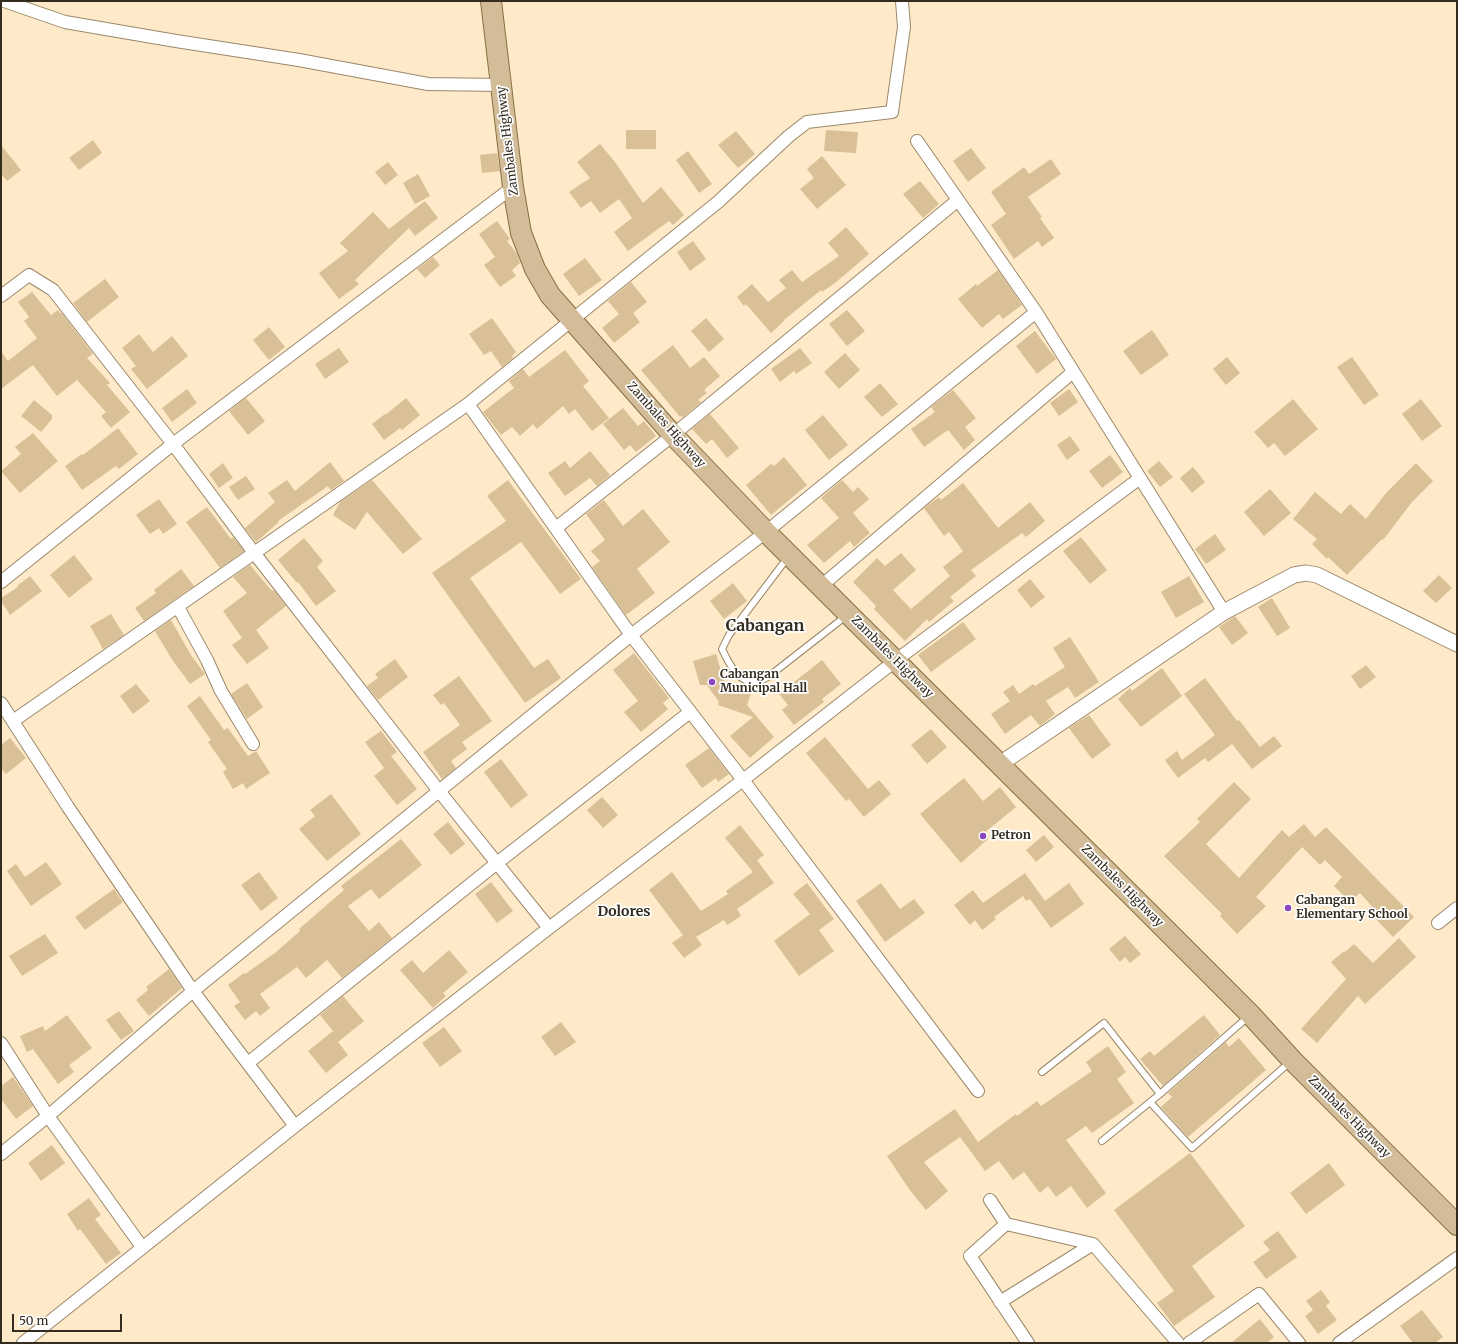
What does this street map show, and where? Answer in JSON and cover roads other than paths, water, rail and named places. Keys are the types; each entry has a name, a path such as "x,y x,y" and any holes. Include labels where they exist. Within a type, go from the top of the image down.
{"main road":[{"name":"Zambales Highway","path":"491,1 513,187 521,233 535,269 550,295 672,435 766,532 1250,1014 1292,1060 1457,1225"}],"street":[{"path":"4,1 65,22 299,60 428,84 502,85"},
{"path":"13,721 255,554 468,404 718,202 789,136 807,122 892,112 904,27 902,1"},
{"path":"917,141 1036,312 1224,612"},
{"path":"1,582 173,444 513,187"},
{"path":"556,528 672,435 958,200"},
{"path":"1,296 29,275 54,290 173,444 255,554 439,791 549,928"},
{"path":"1,1154 48,1116 193,991 631,635 766,532 1036,312"},
{"path":"820,587 1073,372"},
{"path":"468,404 631,635 743,780 978,1091"},
{"path":"23,1343 295,1126 549,928 743,780 895,661 1140,478"},
{"path":"1000,764 1224,612 1294,575 1306,573 1317,575 1457,644"},
{"path":"178,607 207,660 221,691 253,744"},
{"path":"1,703 97,850 193,991 295,1126"},
{"path":"248,1063 690,712"},
{"path":"1438,923 1457,908"},
{"path":"1,1043 48,1116 142,1247"},
{"path":"990,1200 1006,1224 1093,1244 1178,1343"},
{"path":"1006,1224 970,1256 1028,1343"},
{"path":"1000,1302 1093,1244"},
{"path":"1339,1343 1457,1258"},
{"path":"1189,1343 1259,1294 1299,1343"}],"lane":[{"path":"789,555 729,635 722,649 737,675 747,681 758,682 848,614"},
{"path":"1102,1141 1160,1094 1250,1014"},
{"path":"1042,1072 1104,1024 1160,1094"},
{"path":"1150,1102 1192,1148 1292,1060"}],"place":[{"name":"Cabangan Municipal Hall","path":"712,682"},
{"name":"Petron","path":"983,836"},
{"name":"Cabangan Elementary School","path":"1288,908"}],"district":[{"name":"Cabangan","path":"765,626"},
{"name":"Dolores","path":"624,912"}]}
